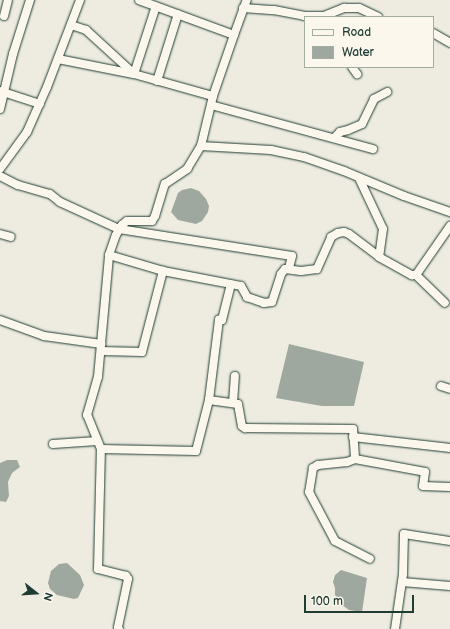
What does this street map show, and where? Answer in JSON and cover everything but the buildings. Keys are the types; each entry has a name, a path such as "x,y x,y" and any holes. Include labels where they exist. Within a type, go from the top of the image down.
{"street":[{"path":"4,16 8,0"},
{"path":"0,109 2,92 30,0"},
{"path":"0,169 27,132 40,104 80,0"},
{"path":"139,0 234,35"},
{"path":"119,629 118,627 127,577 98,569 99,445 87,415 98,377 109,256 122,224 127,221 152,221 155,216 164,184 187,169 201,146 212,100 247,0"},
{"path":"134,74 156,6"},
{"path":"243,8 274,10 304,16 324,16 344,8 359,8 376,16"},
{"path":"157,81 178,14"},
{"path":"70,25 86,30 134,74"},
{"path":"434,34 448,41"},
{"path":"58,59 134,74 212,100 373,149"},
{"path":"2,92 40,104"},
{"path":"334,138 340,132 362,124 374,99 387,92"},
{"path":"201,146 271,150 304,157 404,196 450,212"},
{"path":"0,176 18,186 50,194 60,202 119,229 292,256 289,268"},
{"path":"359,178 383,228 379,257"},
{"path":"416,275 450,226"},
{"path":"109,256 163,271 243,287 247,297 264,303 272,302 281,274 285,269 289,268 301,271 317,269 331,236 338,233 349,234 379,257 412,275 416,275 445,303"},
{"path":"0,234 11,237"},
{"path":"0,320 44,336 101,347 142,352 163,271"},
{"path":"53,444 99,445 196,451 209,400 219,320 222,320 231,284"},
{"path":"233,403 235,376"},
{"path":"441,386 450,388"},
{"path":"209,400 233,403 239,406 242,426 245,428 353,429 355,459"},
{"path":"353,437 450,448"},
{"path":"370,559 335,541 309,492 313,468 318,465 347,462 355,459 425,472 423,486 450,487"},
{"path":"395,629 402,582 404,534 450,541"},
{"path":"402,582 450,586"}],"water":[{"path":"191,188 199,191 206,199 209,206 208,212 202,221 196,224 178,220 171,212 178,193 182,190"},
{"path":"289,344 364,362 354,406 322,406 276,398"},
{"path":"7,460 17,460 20,467 12,473 8,482 9,496 6,502 0,501 0,463"},
{"path":"67,563 80,575 84,585 78,598 74,599 57,595 50,589 48,583 51,571 59,564"},
{"path":"341,570 367,578 362,612 349,610 342,605 335,595 333,582 335,575"}]}
